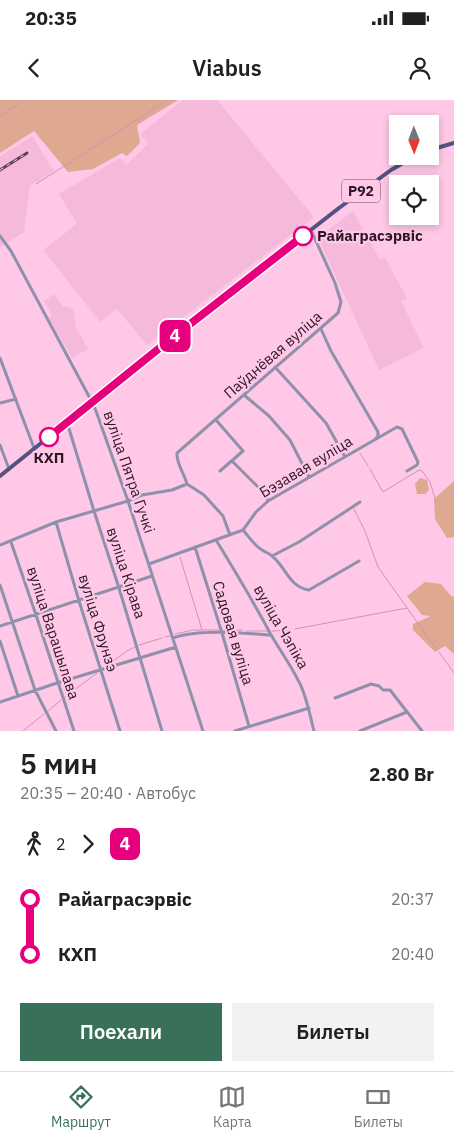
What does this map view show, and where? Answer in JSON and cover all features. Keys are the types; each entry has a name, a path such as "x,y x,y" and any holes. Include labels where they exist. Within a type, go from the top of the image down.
{"main road":[{"path":"439,147 454,143"},
{"name":"Р92","path":"0,476 311,230 400,165"}],"street":[{"name":"Паўднёвая вуліца","path":"187,484 177,460 177,453 338,313 341,302 335,283 311,230"},
{"name":"вуліца Пятра Гучкі","path":"0,236 11,252 92,402 128,501 203,731"},
{"path":"320,329 378,432 378,436 374,440"},
{"path":"0,358 34,448"},
{"path":"276,367 326,423 344,457"},
{"path":"244,395 269,416 290,440 309,477"},
{"path":"0,403 16,399"},
{"path":"216,420 243,451 220,471"},
{"name":"вуліца Кірава","path":"67,422 162,731"},
{"name":"Бэзавая вуліца","path":"243,530 256,512 268,501 397,427 402,429 418,462 417,465 407,471"},
{"path":"0,445 8,469"},
{"path":"232,461 265,494 268,501"},
{"path":"0,546 56,522 128,501 142,495 172,490 187,484 204,495 223,516 230,535"},
{"path":"272,556 299,542 360,502"},
{"name":"вуліца Фрунзэ","path":"56,522 120,731"},
{"path":"148,564 243,530 262,551 272,556 295,584 303,589 309,590 359,561"},
{"name":"вуліца Чэпіка","path":"216,540 299,680 309,708 314,731"},
{"name":"вуліца Варашылава","path":"11,542 74,731"},
{"name":"Садовая вуліца","path":"195,547 249,726"},
{"path":"0,626 152,576"},
{"path":"0,585 36,690 44,710 56,731"},
{"path":"173,638 191,634 222,633 271,635"},
{"path":"0,641 18,696"},
{"path":"0,702 176,647"},
{"path":"335,698 371,684 379,686 383,690 390,690 422,731"},
{"path":"235,731 309,708"},
{"path":"362,731 407,712"}],"shaded area":[{"path":"0,100 178,100 137,125 140,143 127,156 122,153 93,169 68,172 34,131 0,153"},
{"path":"183,100 217,100 314,217 147,345 117,309 100,322 43,250 77,224 59,194 120,158 126,165 148,144 140,134"},
{"path":"32,136 54,171 30,186 24,232 0,247 0,156"},
{"path":"353,211 380,260 385,258 407,298 401,301 424,348 379,370 318,238"},
{"path":"54,294 63,307 73,309 76,327 88,349 72,358 49,318 52,315 44,301"},
{"path":"420,478 427,480 429,490 425,494 417,494 415,484"},
{"path":"454,481 454,537 447,538 435,519 434,499"},
{"path":"425,582 441,584 454,597 454,654 445,646 435,652 413,630 413,624 431,616 422,615 407,596"}],"waterway":[{"path":"0,116 25,100"},
{"path":"36,184 168,100"},
{"path":"360,453 368,466"},
{"path":"370,469 383,492 419,470 422,471 430,482 436,501"},
{"path":"354,509 365,531 378,567 437,650"},
{"path":"180,557 202,630"},
{"path":"295,629 407,608"},
{"path":"175,634 193,630 219,630"},
{"path":"224,631 242,630"},
{"path":"272,631 291,630"},
{"path":"247,631 268,631"},
{"path":"165,637 170,636"},
{"path":"139,645 162,638"},
{"path":"105,667 135,647"},
{"path":"439,652 454,673"},
{"path":"65,697 97,673"},
{"path":"48,711 61,700"},
{"path":"23,731 44,714"}],"railway":[{"path":"0,170 27,153"}],"bus line":[{"name":"4","path":"49,437 303,236"}],"place":[{"name":"Райаграсэрвіс","path":"303,236"},
{"name":"КХП","path":"49,437"}]}
